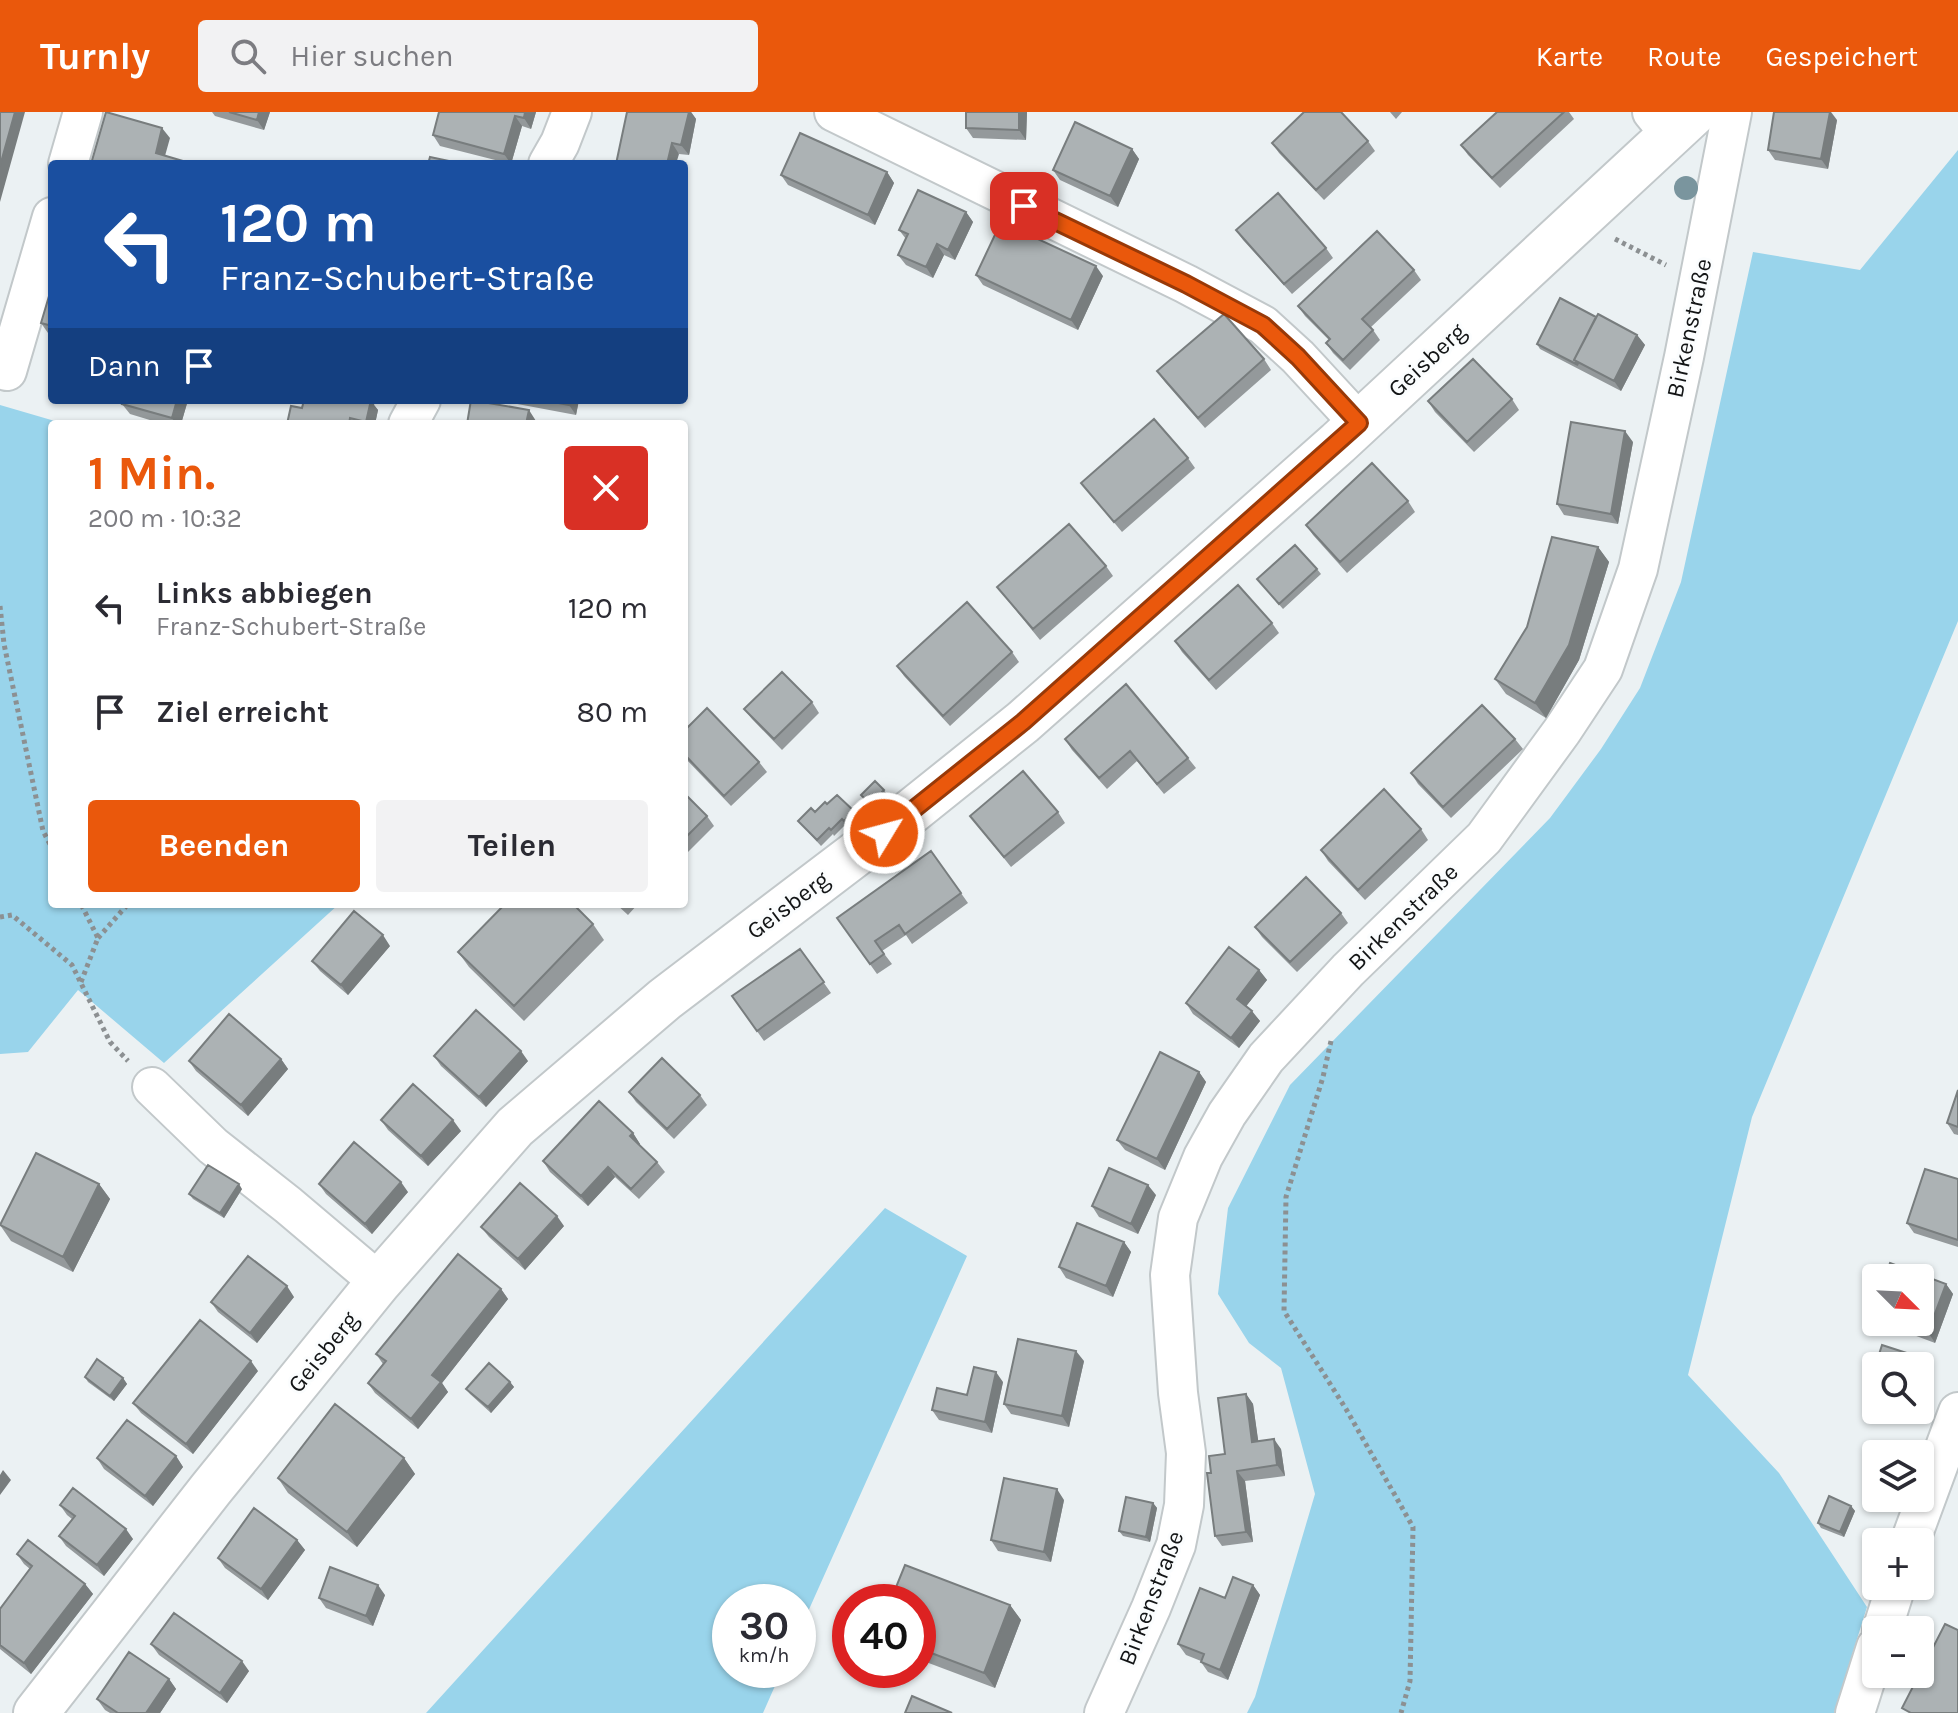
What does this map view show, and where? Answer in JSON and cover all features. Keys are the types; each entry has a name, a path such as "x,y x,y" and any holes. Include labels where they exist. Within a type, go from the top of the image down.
{"street":[{"path":"69,160 83,112"},
{"path":"550,160 572,112"},
{"path":"834,112 1172,277 1263,325 1298,357 1359,423"},
{"name":"Birkenstraße","path":"1104,1713 1176,1545 1184,1505 1186,1453 1178,1393 1170,1275 1178,1218 1198,1169 1227,1114 1266,1058 1348,970 1484,838 1603,669 1638,569 1700,281 1732,112"},
{"name":"Geisberg","path":"36,1713 211,1489 379,1282 515,1127 665,999 907,815 1023,722 1359,423 1577,220 1672,120"},
{"path":"7,371 48,231"},
{"path":"152,1087 213,1146 379,1282"},
{"path":"1915,1528 1958,1412"},
{"path":"1855,1713 1863,1688"}],"path":[{"path":"1577,220 1700,281"},
{"path":"0,606 2,646 43,831 48,840"},
{"path":"83,908 98,938"},
{"path":"81,982 98,938 124,908"},
{"path":"0,917 12,915 72,965 110,1042 152,1087"},
{"path":"1333,1031 1323,1077 1286,1197 1284,1311 1346,1409 1413,1527 1410,1681 1401,1713"}],"shaded area":[{"path":"1958,150 1958,621 1752,1117 1688,1375 1779,1473 1867,1607 1834,1713 1247,1713 1255,1697 1315,1494 1281,1368 1249,1343 1218,1294 1228,1208 1290,1085 1550,818 1601,749 1640,688 1681,582 1753,252 1860,270"},
{"path":"0,405 51,420 48,420 48,908 335,908 164,1063 78,990 28,1052 0,1054"},
{"path":"885,1208 967,1256 816,1594 816,1584 712,1584 712,1688 774,1688 763,1713 426,1713"}],"building":[{"path":"0,112 15,112 0,166"},
{"path":"106,112 162,128 156,153 180,160 92,160"},
{"path":"229,112 259,112 257,120"},
{"path":"439,112 525,112 524,118 515,116 504,154 433,135"},
{"path":"627,112 689,112 681,145 672,143 668,160 617,160"},
{"path":"966,112 1019,112 1019,130 966,128"},
{"path":"1304,112 1341,112 1368,141 1316,190 1272,143"},
{"path":"1497,112 1564,112 1492,178 1461,145"},
{"path":"1774,112 1830,112 1821,159 1768,150"},
{"path":"1075,122 1132,149 1110,196 1053,170"},
{"path":"800,133 887,172 868,215 781,175"},
{"path":"918,190 966,212 948,250 937,244 926,267 898,255 908,234 899,230"},
{"path":"1278,193 1326,248 1284,284 1236,230"},
{"path":"1001,222 1096,266 1071,320 976,275"},
{"path":"1377,231 1414,270 1362,319 1373,330 1343,360 1326,343 1330,339 1298,306"},
{"path":"1560,298 1596,317 1574,360 1578,365 1537,344"},
{"path":"48,299 48,325 41,323"},
{"path":"1224,314 1264,359 1198,418 1157,371"},
{"path":"1598,314 1637,335 1614,381 1574,360"},
{"path":"1473,359 1512,399 1467,442 1428,401"},
{"path":"122,404 176,404 172,418"},
{"path":"303,404 370,404 366,420 288,420 291,406 302,408"},
{"path":"470,404 494,404 529,410 527,420 468,420"},
{"path":"1154,419 1188,458 1114,522 1081,483"},
{"path":"1571,422 1625,431 1611,514 1557,504"},
{"path":"1372,463 1408,501 1340,562 1306,525"},
{"path":"1069,524 1106,566 1033,629 997,587"},
{"path":"1552,537 1598,547 1569,645 1535,703 1495,679 1527,627"},
{"path":"1295,545 1317,569 1279,604 1257,579"},
{"path":"1238,585 1272,623 1209,680 1175,641"},
{"path":"967,602 1012,652 943,716 897,666"},
{"path":"782,672 812,702 774,739 744,709"},
{"path":"1126,684 1188,758 1157,784 1130,751 1099,778 1065,739"},
{"path":"1482,705 1515,739 1443,807 1411,773"},
{"path":"707,708 759,762 724,796 688,758 688,727"},
{"path":"1023,771 1058,812 1004,857 970,816"},
{"path":"875,781 884,790 870,804 861,795"},
{"path":"1384,789 1421,829 1358,890 1321,850"},
{"path":"837,795 854,811 817,840 798,821 811,808 815,812"},
{"path":"688,797 707,816 688,835"},
{"path":"931,851 961,893 905,934 899,925 875,941 884,954 870,964 837,918"},
{"path":"1306,877 1341,913 1290,962 1255,927"},
{"path":"501,908 577,908 593,924 514,1006 458,952"},
{"path":"354,911 383,935 341,985 312,961"},
{"path":"1229,947 1259,970 1237,999 1252,1011 1231,1038 1186,1003"},
{"path":"800,949 824,982 757,1031 732,996"},
{"path":"476,1010 521,1051 479,1097 434,1056"},
{"path":"229,1014 281,1059 241,1105 189,1061"},
{"path":"1160,1052 1199,1072 1157,1159 1117,1140"},
{"path":"662,1058 700,1095 667,1129 629,1092"},
{"path":"413,1084 453,1120 421,1156 381,1120"},
{"path":"1958,1090 1958,1127 1947,1123"},
{"path":"599,1101 633,1133 630,1136 657,1162 631,1189 608,1167 581,1196 543,1161"},
{"path":"354,1142 401,1182 365,1224 319,1184"},
{"path":"36,1153 99,1184 63,1257 0,1225"},
{"path":"208,1165 239,1184 220,1213 189,1194"},
{"path":"1109,1168 1148,1185 1131,1224 1092,1206"},
{"path":"1925,1169 1958,1179 1958,1240 1907,1223"},
{"path":"520,1183 557,1216 518,1259 481,1227"},
{"path":"1077,1223 1124,1242 1106,1286 1059,1267"},
{"path":"458,1254 501,1289 432,1375 441,1382 411,1419 368,1383 386,1361 376,1354"},
{"path":"248,1256 287,1286 250,1333 211,1302"},
{"path":"1934,1280 1946,1284 1934,1316"},
{"path":"200,1320 251,1361 186,1444 133,1403"},
{"path":"1018,1339 1076,1351 1062,1416 1004,1404"},
{"path":"1882,1345 1904,1352 1880,1352"},
{"path":"97,1359 123,1378 110,1396 85,1377"},
{"path":"489,1363 510,1382 488,1407 466,1389"},
{"path":"974,1367 996,1372 985,1422 932,1410 937,1388 967,1395"},
{"path":"1246,1394 1252,1442 1274,1439 1277,1465 1237,1471 1246,1532 1215,1536 1207,1473 1211,1473 1209,1456 1225,1454 1218,1398"},
{"path":"335,1404 404,1458 347,1532 278,1478"},
{"path":"127,1420 176,1456 145,1496 97,1458"},
{"path":"1004,1478 1057,1489 1044,1552 991,1540"},
{"path":"73,1488 126,1529 97,1565 59,1536 75,1516 60,1505"},
{"path":"1829,1496 1851,1506 1840,1532 1818,1523"},
{"path":"1126,1497 1153,1503 1146,1537 1119,1531"},
{"path":"254,1508 297,1540 261,1589 218,1558"},
{"path":"28,1540 85,1584 24,1663 0,1645 0,1609 32,1566 17,1554"},
{"path":"905,1565 1010,1605 984,1673 936,1655 936,1584 897,1584"},
{"path":"330,1567 378,1585 366,1616 319,1598"},
{"path":"1233,1577 1253,1585 1220,1670 1201,1662 1204,1654 1178,1644 1200,1588 1225,1598"},
{"path":"174,1613 242,1661 220,1693 151,1644"},
{"path":"1945,1624 1958,1630 1958,1713 1911,1713 1902,1708 1912,1688 1934,1688 1934,1645"},
{"path":"129,1652 169,1679 146,1713 118,1713 97,1699"},
{"path":"912,1696 952,1713 905,1713"}],"route":[{"path":"884,833 1023,722 1359,423 1298,357 1263,325 1024,206"}]}
